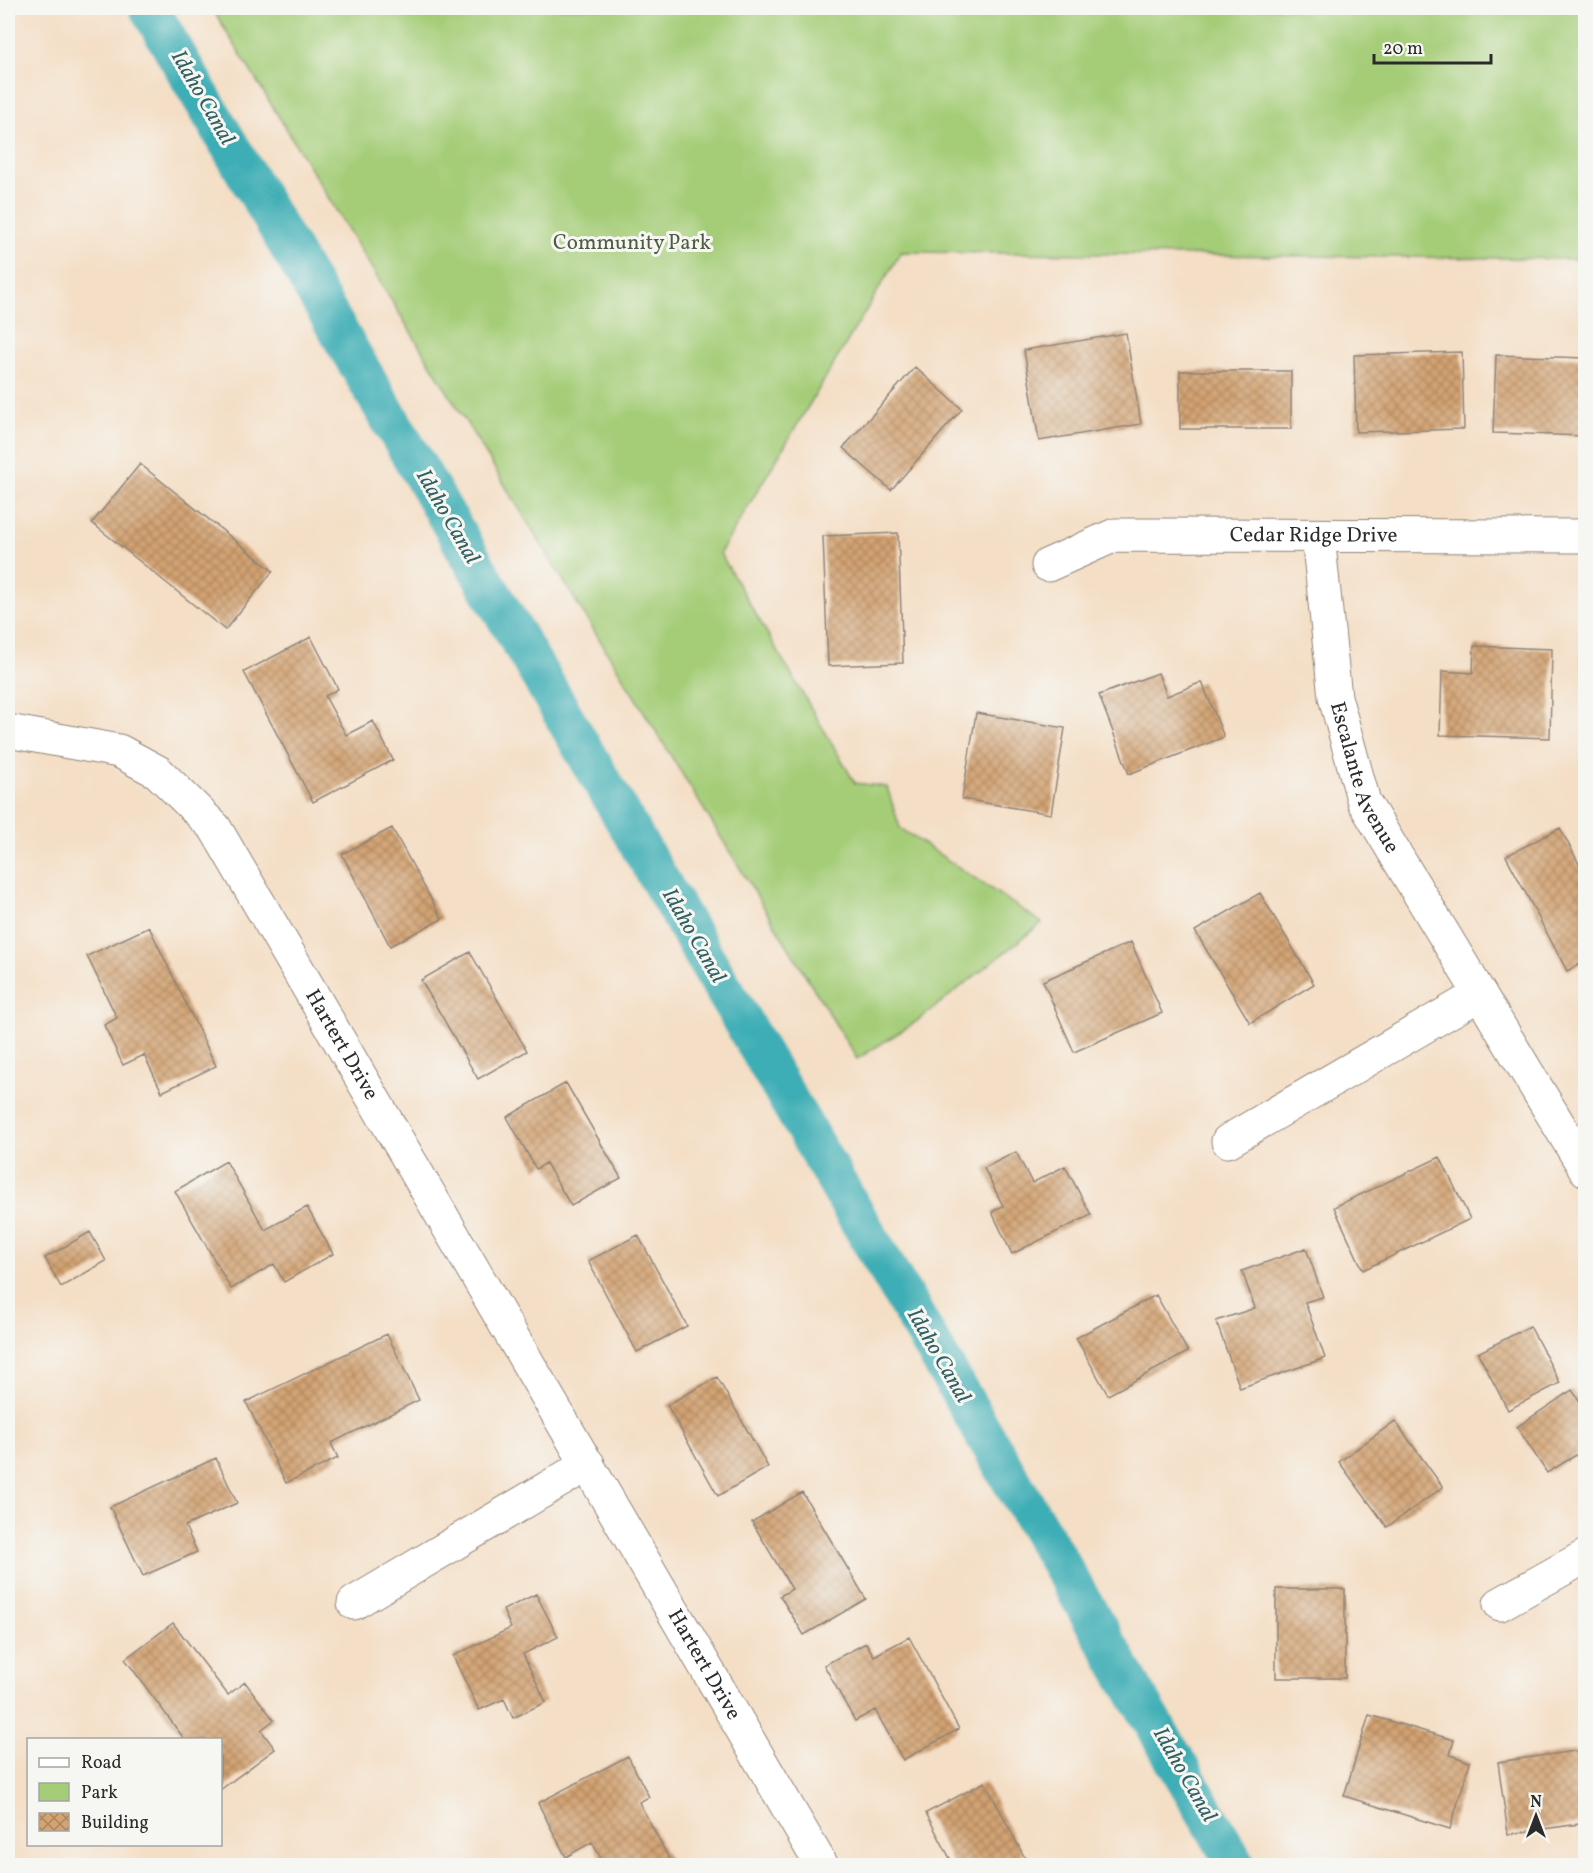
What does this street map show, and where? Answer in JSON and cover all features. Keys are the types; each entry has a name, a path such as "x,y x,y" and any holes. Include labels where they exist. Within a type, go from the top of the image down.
{"street":[{"name":"Cedar Ridge Drive","path":"1048,565 1115,535 1586,536"},
{"name":"Escalante Avenue","path":"1318,536 1335,697 1364,802 1586,1170"},
{"name":"Hartert Drive","path":"8,731 118,751 158,772 215,828 822,1866"},
{"path":"1228,1141 1479,994"},
{"path":"354,1603 588,1464"},
{"path":"1500,1604 1586,1556"}],"green space":[{"name":"Community Park","path":"212,8 1585,8 1585,259 901,252 720,553 855,783 887,787 900,828 1042,923 916,1022 857,1059"}],"building":[{"path":"1126,333 1141,424 1039,441 1024,350"},
{"path":"1462,352 1464,429 1356,432 1354,355"},
{"path":"1496,355 1586,358 1586,436 1493,433"},
{"path":"915,367 962,409 891,490 843,448"},
{"path":"1180,371 1291,371 1291,429 1180,429"},
{"path":"140,464 273,571 225,630 92,523"},
{"path":"898,533 903,663 828,666 823,536"},
{"path":"311,637 338,689 325,696 346,735 373,721 393,760 313,802 244,672"},
{"path":"1474,646 1552,649 1550,738 1440,735 1442,671 1473,673"},
{"path":"1158,673 1167,696 1202,682 1224,737 1129,774 1099,695"},
{"path":"976,713 1065,728 1051,814 962,799"},
{"path":"392,828 442,919 390,946 342,854"},
{"path":"1560,828 1586,877 1586,961 1567,971 1506,856"},
{"path":"1260,893 1314,984 1250,1023 1195,931"},
{"path":"149,927 216,1066 162,1092 144,1055 123,1065 104,1025 117,1018 87,956"},
{"path":"1131,942 1162,1013 1074,1052 1043,981"},
{"path":"470,952 527,1051 478,1079 421,980"},
{"path":"566,1083 621,1178 571,1206 546,1163 536,1169 507,1117"},
{"path":"1016,1152 1032,1183 1065,1166 1091,1215 1012,1254 992,1212 1003,1206 984,1168"},
{"path":"1440,1157 1470,1219 1363,1270 1334,1207"},
{"path":"226,1161 265,1230 307,1207 333,1254 284,1282 274,1264 231,1289 175,1191"},
{"path":"90,1232 106,1261 61,1287 45,1258"},
{"path":"638,1235 687,1326 637,1352 588,1261"},
{"path":"1306,1248 1323,1297 1305,1302 1325,1358 1240,1388 1216,1321 1255,1308 1242,1271"},
{"path":"1156,1295 1188,1352 1108,1395 1076,1338"},
{"path":"1530,1326 1560,1383 1508,1410 1478,1353"},
{"path":"387,1334 419,1400 331,1443 338,1458 286,1483 246,1402"},
{"path":"717,1377 768,1467 718,1496 667,1405"},
{"path":"1572,1390 1586,1410 1586,1449 1547,1473 1517,1427"},
{"path":"1395,1421 1443,1487 1387,1527 1339,1462"},
{"path":"216,1458 237,1503 185,1526 197,1552 143,1576 110,1507"},
{"path":"802,1492 866,1599 804,1635 780,1596 792,1589 752,1522"},
{"path":"1276,1589 1345,1589 1345,1678 1276,1678"},
{"path":"536,1594 558,1637 523,1654 546,1702 513,1718 504,1699 479,1710 453,1656 511,1628 503,1610"},
{"path":"173,1623 228,1695 245,1682 274,1720 261,1730 275,1749 222,1789 222,1738 184,1738 125,1659"},
{"path":"909,1637 959,1729 903,1760 875,1710 855,1721 824,1665 866,1643 874,1656"},
{"path":"1369,1715 1454,1740 1450,1755 1470,1762 1450,1829 1344,1796"},
{"path":"1582,1750 1586,1777 1586,1823 1508,1834 1498,1762"},
{"path":"628,1756 649,1797 639,1802 673,1866 605,1866 592,1842 566,1857 538,1803"},
{"path":"985,1782 1029,1866 954,1866 926,1813"}],"waterway":[{"name":"Idaho Canal","path":"149,8 1237,1866"}]}
